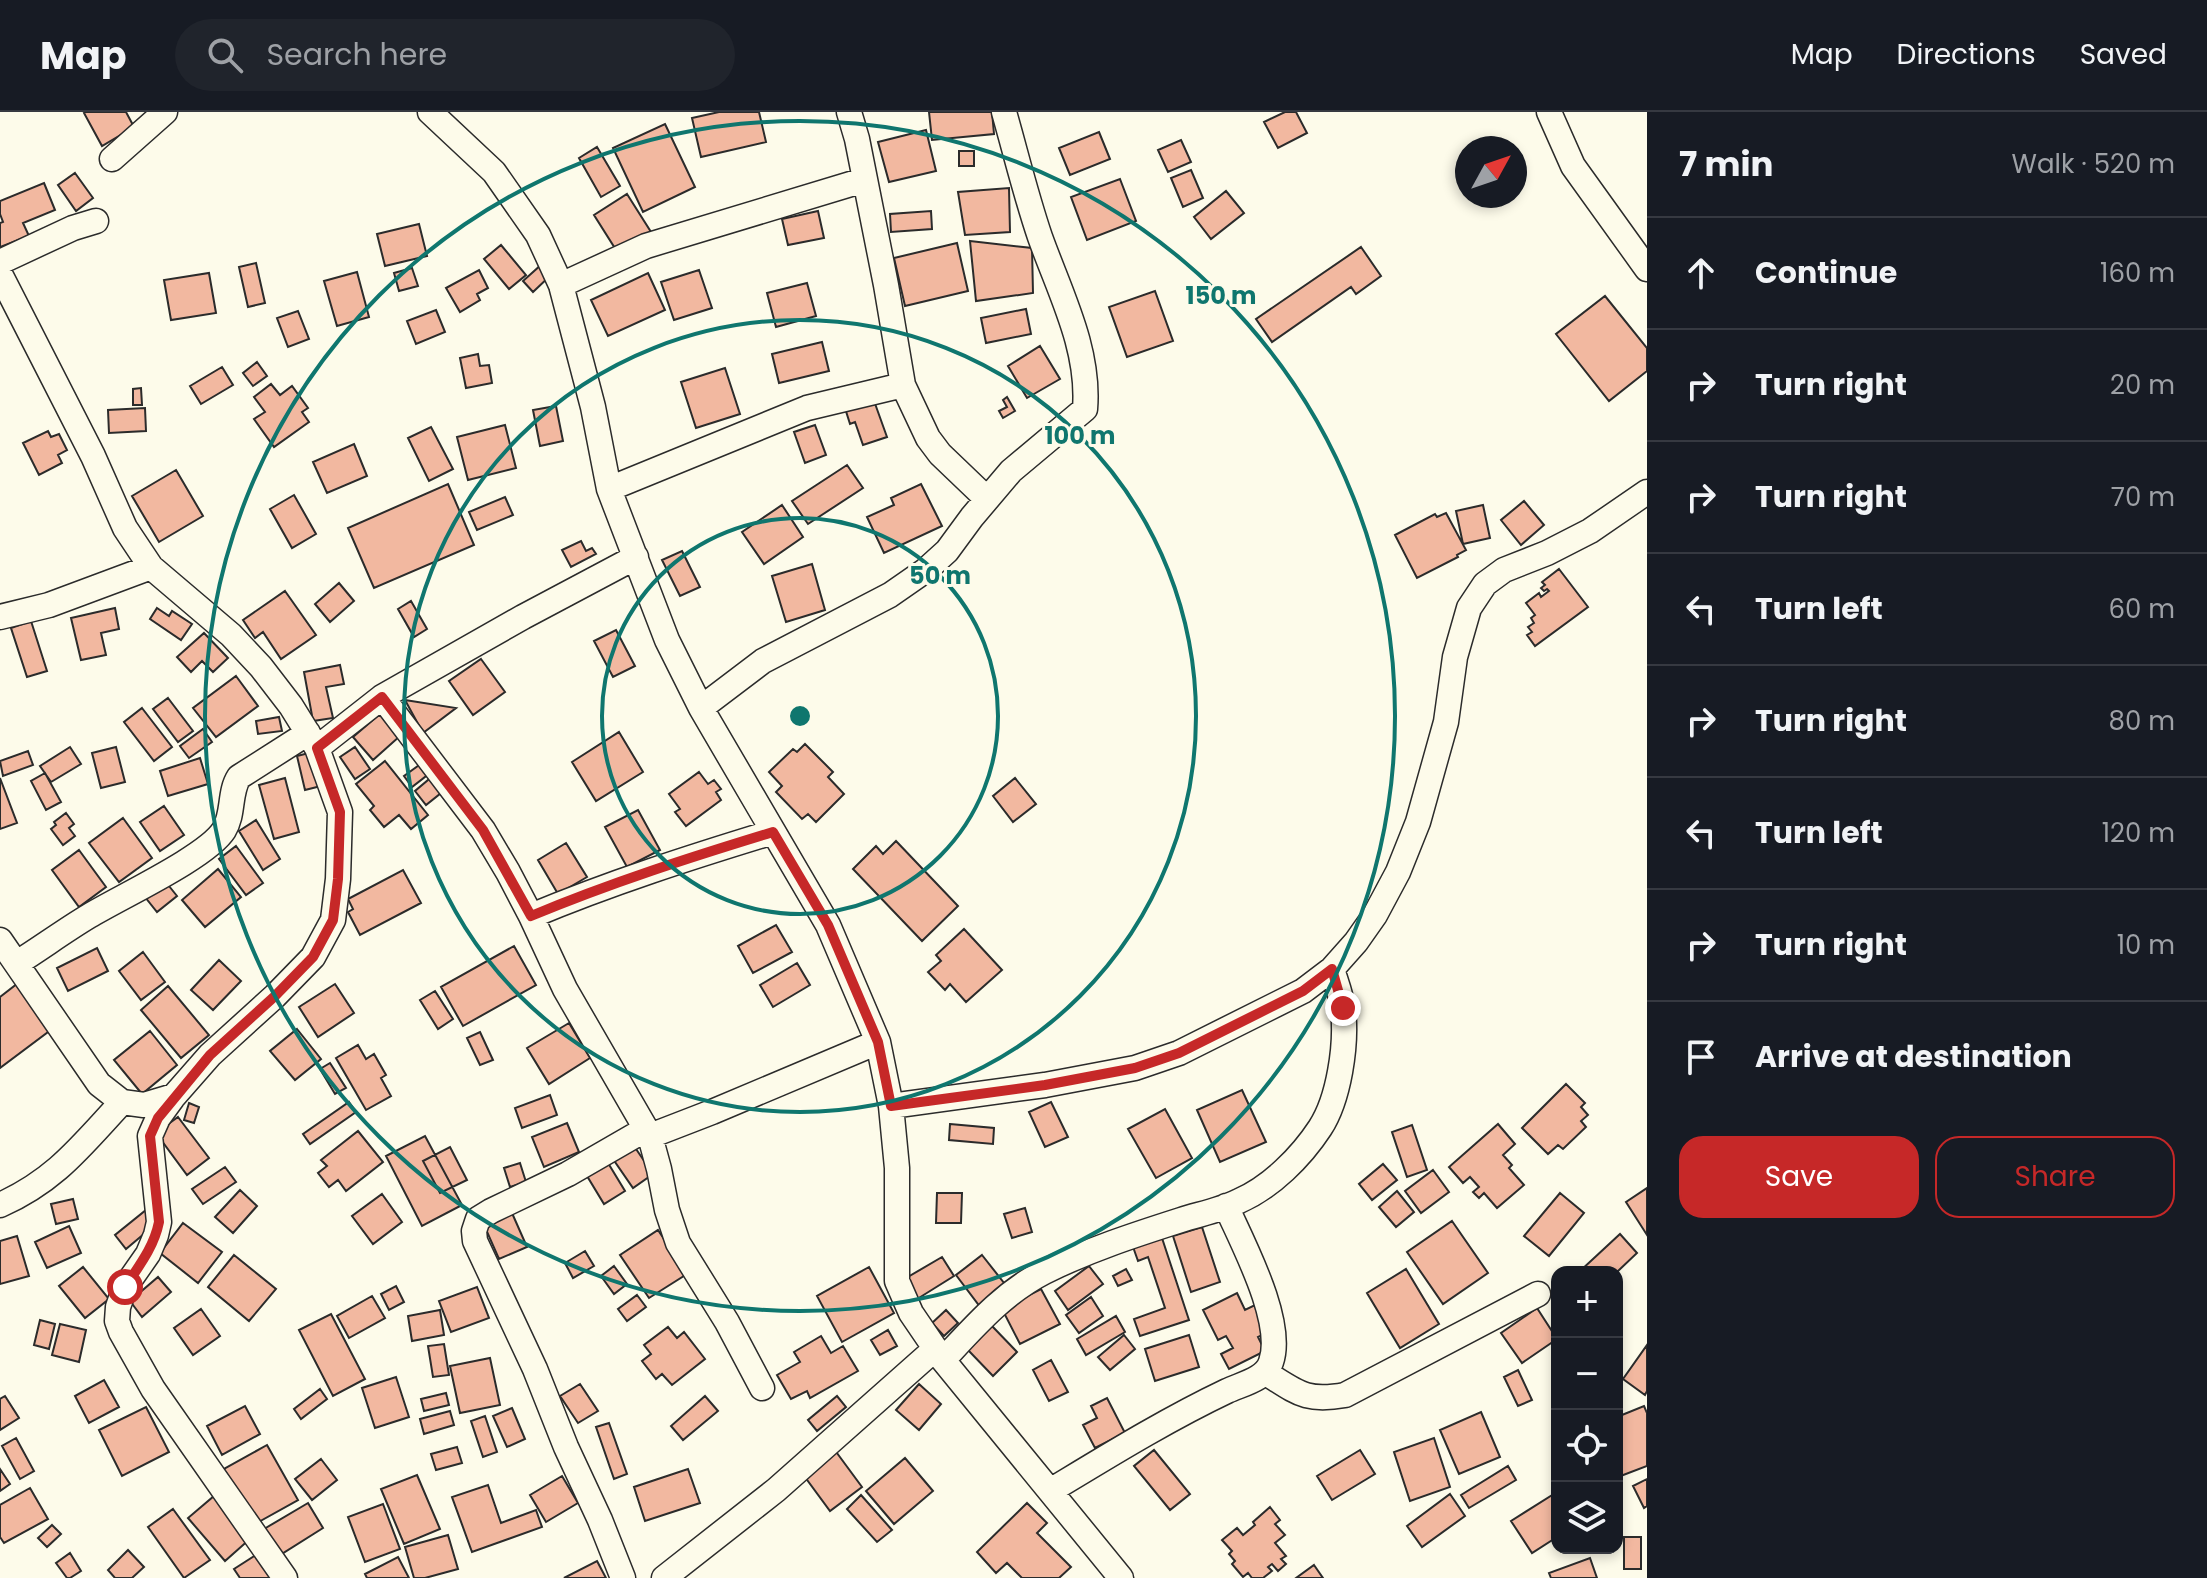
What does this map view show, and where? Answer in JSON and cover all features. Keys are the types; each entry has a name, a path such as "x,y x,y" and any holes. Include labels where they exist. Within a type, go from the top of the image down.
{"street":[{"path":"112,159 165,112"},
{"path":"430,112 494,172 538,235 561,285 593,407 609,489 667,640 701,708 828,925 878,1042 891,1106 897,1168 897,1281 911,1313 939,1354 1121,1578"},
{"path":"849,112 886,285 903,385 934,446 987,499"},
{"path":"701,708 763,661 890,595 926,570 947,551 1011,471 1085,409 1087,387 1082,350 1039,234 1004,112"},
{"path":"1549,112 1573,166 1646,263"},
{"path":"561,285 646,246 864,180"},
{"path":"0,262 73,228 96,221"},
{"path":"0,274 93,456 125,528 151,567 231,635 261,667 312,740 340,812 333,920 313,957 210,1055 158,1118 150,1136 159,1222 148,1254 125,1287 118,1307 117,1321 121,1332 153,1389 285,1578"},
{"path":"609,489 807,408 903,385"},
{"path":"891,1106 1045,1085 1135,1068 1179,1053 1303,991 1332,969 1375,915 1398,872 1418,822 1446,722 1455,657 1469,608 1485,584 1504,570 1590,531 1647,492"},
{"path":"17,963 202,850 223,832 231,814 235,784 239,777 312,740 523,617 636,557"},
{"path":"0,617 49,605 151,567"},
{"path":"382,697 483,830 531,916 565,989 648,1132 678,1243 727,1322 762,1388"},
{"path":"531,916 590,891 773,832"},
{"path":"0,940 99,1084 122,1102 144,1105 174,1096"},
{"path":"664,1578 776,1490 1004,1297 1031,1279 1075,1257 1122,1239 1239,1201 1281,1172 1322,1126 1336,1089 1344,1039 1343,1008 1332,969"},
{"path":"623,1578 535,1369 475,1241 478,1219 648,1132 726,1106 878,1042"},
{"path":"0,1205 27,1193 64,1165 122,1102"},
{"path":"1050,1491 1194,1407 1266,1373 1272,1361 1274,1338 1264,1294 1226,1206"},
{"path":"1266,1373 1303,1396 1323,1399 1345,1395 1538,1294"}],"building":[{"path":"86,112 126,112 134,127 102,146"},
{"path":"719,112 759,112 766,142 701,157 692,118"},
{"path":"929,112 992,112 994,134 932,140"},
{"path":"1285,112 1296,112 1307,133 1278,148 1264,122"},
{"path":"665,124 695,187 643,212 613,148"},
{"path":"926,130 936,171 889,182 878,142"},
{"path":"1099,132 1110,159 1070,175 1059,148"},
{"path":"1181,140 1191,162 1168,172 1158,150"},
{"path":"597,147 620,186 601,197 579,158"},
{"path":"959,151 974,151 974,166 959,166"},
{"path":"1191,170 1203,198 1183,207 1171,178"},
{"path":"75,173 93,198 76,211 58,185"},
{"path":"1120,179 1136,221 1087,240 1071,197"},
{"path":"44,183 55,210 23,223 29,236 0,247 0,223 3,222 0,201"},
{"path":"1009,188 1010,232 965,235 958,192"},
{"path":"1226,191 1244,213 1211,239 1194,217"},
{"path":"627,194 651,232 618,253 594,215"},
{"path":"818,211 824,238 788,245 782,219"},
{"path":"931,211 932,229 891,232 890,214"},
{"path":"419,224 427,256 385,266 377,234"},
{"path":"970,241 1032,248 1033,293 976,301"},
{"path":"957,243 968,291 905,306 894,258"},
{"path":"501,245 526,275 509,289 484,259"},
{"path":"1361,247 1381,276 1356,294 1351,287 1272,342 1256,319"},
{"path":"256,263 265,303 248,307 239,267"},
{"path":"542,264 552,274 533,292 523,281"},
{"path":"412,268 418,286 399,291 394,273"},
{"path":"479,270 488,288 477,294 480,300 460,312 446,288"},
{"path":"699,270 712,308 674,320 661,282"},
{"path":"357,272 369,317 337,326 324,281"},
{"path":"209,273 216,313 171,320 164,280"},
{"path":"648,273 665,310 608,336 591,300"},
{"path":"807,283 816,316 776,327 767,293"},
{"path":"1155,291 1173,341 1127,357 1109,307"},
{"path":"1605,296 1647,348 1647,371 1609,401 1556,334"},
{"path":"1026,309 1031,334 986,343 981,318"},
{"path":"436,310 445,332 416,344 407,321"},
{"path":"298,311 309,339 288,347 277,318"},
{"path":"822,342 829,371 779,383 772,354"},
{"path":"1040,346 1060,379 1027,398 1008,366"},
{"path":"478,354 480,366 489,365 492,383 466,388 460,358"},
{"path":"257,362 267,376 253,386 243,373"},
{"path":"222,367 233,385 201,404 190,386"},
{"path":"725,368 740,414 696,428 681,382"},
{"path":"271,384 280,395 292,386 308,408 302,412 309,422 274,447 254,419 265,412 254,397"},
{"path":"141,388 142,405 133,405 133,389"},
{"path":"1007,397 1015,411 1003,418 999,411 1007,407 1003,400"},
{"path":"873,398 887,437 863,445 855,422 850,424 845,408"},
{"path":"556,406 563,441 540,446 533,410"},
{"path":"145,408 146,431 109,433 108,410"},
{"path":"505,425 516,468 468,480 457,437"},
{"path":"815,425 826,455 805,463 794,432"},
{"path":"431,427 453,469 429,481 408,438"},
{"path":"48,431 51,437 59,434 67,450 58,455 62,463 39,475 23,443"},
{"path":"354,444 367,476 327,493 313,462"},
{"path":"847,465 863,488 808,524 792,501"},
{"path":"176,470 203,516 159,542 132,496"},
{"path":"448,484 474,545 374,588 348,528"},
{"path":"921,484 942,526 884,553 867,517 894,505 891,498"},
{"path":"294,495 316,534 292,548 270,509"},
{"path":"505,497 513,515 477,530 469,512"},
{"path":"1524,501 1544,525 1521,545 1501,520"},
{"path":"782,505 803,537 764,564 742,532"},
{"path":"1483,505 1490,538 1463,544 1456,511"},
{"path":"1446,513 1466,550 1417,578 1395,535 1435,514 1437,517"},
{"path":"581,541 586,551 592,548 596,554 571,567 562,550"},
{"path":"682,551 700,587 680,596 662,560"},
{"path":"812,564 825,610 786,622 772,576"},
{"path":"1559,569 1588,607 1535,646 1527,635 1532,632 1528,627 1534,623 1531,618 1535,615 1526,603 1539,593 1541,597 1549,591 1541,588 1545,585 1542,582"},
{"path":"339,583 354,601 330,622 315,604"},
{"path":"285,591 316,635 281,659 263,632 255,638 243,620"},
{"path":"411,601 427,629 414,637 398,609"},
{"path":"115,608 119,629 101,633 106,655 81,660 71,618"},
{"path":"157,608 169,616 172,611 192,624 181,640 150,619"},
{"path":"31,621 47,671 27,677 11,628"},
{"path":"616,630 635,666 613,677 594,641"},
{"path":"204,633 228,658 213,672 202,661 191,672 177,657"},
{"path":"481,659 505,692 473,715 449,681"},
{"path":"340,665 344,684 326,687 333,718 313,721 304,672"},
{"path":"236,676 258,706 216,737 193,708"},
{"path":"168,698 193,731 178,742 153,709"},
{"path":"405,700 456,708 423,733"},
{"path":"142,708 172,747 154,761 124,722"},
{"path":"380,714 400,736 373,760 353,737"},
{"path":"279,717 282,731 258,734 256,721"},
{"path":"203,729 212,742 189,758 180,746"},
{"path":"619,732 643,772 596,801 572,762"},
{"path":"805,744 833,772 828,777 844,794 816,822 808,814 802,819 776,792 782,786 769,772 793,749 797,752"},
{"path":"70,747 81,764 51,782 40,766"},
{"path":"116,747 125,782 101,788 92,753"},
{"path":"355,747 370,769 355,779 340,757"},
{"path":"28,751 33,765 3,776 0,761"},
{"path":"317,751 325,785 305,790 297,756"},
{"path":"200,758 208,784 168,796 160,771"},
{"path":"385,761 428,815 411,829 399,815 384,827 370,810 374,806 356,784"},
{"path":"422,763 430,773 412,787 404,776"},
{"path":"699,772 708,784 714,780 721,789 716,792 721,800 686,826 675,812 680,809 669,794"},
{"path":"45,773 61,802 46,810 31,781"},
{"path":"434,775 446,789 426,805 415,791"},
{"path":"0,778 17,823 0,829"},
{"path":"285,778 299,832 274,839 259,785"},
{"path":"1015,778 1036,804 1013,822 993,796"},
{"path":"164,806 184,835 160,851 140,822"},
{"path":"638,810 660,850 627,867 605,827"},
{"path":"66,813 74,824 69,828 75,836 63,845 51,829 56,825 54,822"},
{"path":"123,818 152,858 119,882 89,843"},
{"path":"256,820 280,859 263,870 239,831"},
{"path":"896,841 958,906 922,941 853,869 876,846 883,854"},
{"path":"566,843 587,877 558,894 538,860"},
{"path":"236,846 263,883 246,895 219,859"},
{"path":"79,850 106,887 79,907 52,870"},
{"path":"218,869 241,897 205,927 182,900"},
{"path":"403,870 421,903 360,935 348,912 353,909 348,899"},
{"path":"165,881 177,896 157,912 145,897"},
{"path":"776,925 792,952 753,973 738,946"},
{"path":"964,929 1002,970 966,1002 950,984 945,990 928,972 941,961 936,955"},
{"path":"514,946 536,985 463,1026 441,987"},
{"path":"97,948 108,971 68,991 57,968"},
{"path":"143,952 165,982 141,1000 119,971"},
{"path":"219,960 241,981 213,1010 191,990"},
{"path":"797,963 810,985 773,1007 760,985"},
{"path":"22,980 56,1026 0,1068 0,997"},
{"path":"335,984 354,1013 318,1037 299,1007"},
{"path":"168,986 209,1035 181,1058 141,1010"},
{"path":"435,991 453,1019 438,1029 420,1000"},
{"path":"569,1023 590,1058 549,1084 527,1048"},
{"path":"297,1029 321,1059 295,1080 270,1051"},
{"path":"150,1031 177,1065 142,1094 114,1060"},
{"path":"480,1032 493,1060 480,1065 467,1038"},
{"path":"358,1045 366,1059 374,1054 386,1075 381,1078 391,1096 366,1110 336,1058"},
{"path":"330,1063 346,1088 335,1094 320,1069"},
{"path":"1566,1084 1585,1103 1581,1107 1588,1115 1581,1121 1586,1127 1563,1149 1558,1145 1548,1154 1522,1128"},
{"path":"1242,1090 1266,1142 1220,1162 1197,1110"},
{"path":"550,1095 557,1115 522,1128 515,1108"},
{"path":"349,1102 356,1112 310,1144 303,1134"},
{"path":"1051,1102 1068,1137 1045,1147 1029,1112"},
{"path":"189,1103 199,1107 194,1123 184,1120"},
{"path":"1165,1109 1192,1158 1156,1178 1128,1129"},
{"path":"178,1117 209,1158 187,1175 156,1133"},
{"path":"567,1123 579,1152 544,1167 532,1137"},
{"path":"950,1124 994,1128 993,1144 949,1140"},
{"path":"1498,1124 1515,1144 1503,1155 1512,1165 1509,1168 1524,1185 1497,1208 1484,1193 1479,1198 1473,1192 1479,1187 1470,1177 1463,1183 1449,1167"},
{"path":"1412,1125 1427,1170 1407,1177 1392,1132"},
{"path":"358,1131 383,1162 346,1191 338,1180 329,1187 318,1173 327,1166 321,1160"},
{"path":"425,1136 462,1205 422,1226 386,1156"},
{"path":"634,1146 653,1174 633,1188 613,1159"},
{"path":"450,1147 467,1180 440,1193 423,1161"},
{"path":"605,1158 625,1191 604,1204 584,1171"},
{"path":"520,1163 526,1182 510,1187 504,1168"},
{"path":"1383,1164 1397,1180 1372,1200 1359,1184"},
{"path":"225,1167 236,1182 203,1204 192,1189"},
{"path":"1433,1170 1449,1192 1421,1213 1405,1191"},
{"path":"1647,1188 1647,1235 1626,1202"},
{"path":"240,1190 257,1206 233,1233 215,1217"},
{"path":"1397,1191 1414,1212 1396,1227 1379,1207"},
{"path":"937,1193 962,1193 961,1223 936,1223"},
{"path":"1560,1193 1584,1213 1549,1256 1524,1236"},
{"path":"382,1194 402,1222 373,1244 352,1216"},
{"path":"73,1199 78,1219 56,1224 51,1204"},
{"path":"1025,1208 1032,1232 1012,1238 1004,1214"},
{"path":"146,1210 157,1223 126,1249 115,1235"},
{"path":"512,1213 527,1247 499,1259 484,1225"},
{"path":"1452,1221 1488,1273 1443,1304 1407,1252"},
{"path":"183,1223 222,1252 198,1283 160,1253"},
{"path":"69,1226 81,1253 47,1268 35,1242"},
{"path":"1202,1227 1220,1282 1191,1292 1173,1236"},
{"path":"658,1230 687,1274 649,1298 620,1255"},
{"path":"1620,1234 1637,1253 1623,1266 1585,1266"},
{"path":"1161,1235 1189,1320 1140,1336 1134,1319 1165,1308 1148,1257 1138,1261 1132,1244"},
{"path":"17,1236 29,1276 0,1284 0,1241"},
{"path":"585,1251 594,1266 573,1278 565,1263"},
{"path":"234,1255 276,1289 249,1321 208,1287"},
{"path":"982,1255 1008,1288 981,1308 956,1275"},
{"path":"942,1257 954,1276 914,1301 901,1281"},
{"path":"614,1266 627,1284 614,1294 601,1276"},
{"path":"1089,1266 1103,1284 1068,1310 1055,1291"},
{"path":"83,1267 109,1299 85,1318 59,1286"},
{"path":"869,1267 894,1313 842,1342 817,1296"},
{"path":"1126,1269 1132,1280 1118,1286 1113,1276"},
{"path":"1406,1269 1439,1324 1400,1348 1367,1293"},
{"path":"158,1277 171,1292 142,1317 130,1301"},
{"path":"396,1286 404,1302 389,1310 381,1294"},
{"path":"477,1287 489,1318 451,1332 439,1301"},
{"path":"1041,1289 1060,1324 1020,1344 1002,1309"},
{"path":"1237,1293 1245,1310 1255,1305 1269,1332 1258,1337 1265,1351 1229,1369 1221,1354 1233,1348 1226,1336 1218,1340 1203,1310"},
{"path":"637,1295 646,1307 627,1321 618,1309"},
{"path":"372,1296 385,1318 349,1338 337,1316"},
{"path":"1091,1297 1103,1316 1079,1333 1066,1315"},
{"path":"1537,1308 1551,1330 1551,1343 1522,1363 1501,1333"},
{"path":"201,1309 220,1336 193,1355 174,1328"},
{"path":"440,1310 444,1335 412,1341 408,1316"},
{"path":"946,1310 958,1323 944,1336 932,1323"},
{"path":"331,1314 365,1379 333,1396 299,1330"},
{"path":"1116,1316 1125,1332 1086,1355 1077,1339"},
{"path":"40,1320 55,1324 49,1349 34,1345"},
{"path":"60,1324 86,1330 79,1362 52,1355"},
{"path":"992,1326 1017,1352 993,1376 968,1350"},
{"path":"668,1327 677,1338 684,1332 705,1359 672,1385 662,1374 656,1379 642,1361 651,1354 644,1345"},
{"path":"888,1330 897,1346 880,1355 871,1340"},
{"path":"1124,1335 1135,1349 1110,1370 1098,1357"},
{"path":"1189,1335 1199,1367 1155,1381 1145,1349"},
{"path":"821,1336 831,1353 843,1346 858,1371 810,1398 807,1391 791,1399 777,1375 800,1362 794,1352"},
{"path":"444,1344 449,1375 433,1377 428,1346"},
{"path":"1647,1345 1645,1395 1623,1379"},
{"path":"490,1358 500,1405 460,1413 450,1366"},
{"path":"1051,1360 1068,1392 1049,1401 1033,1370"},
{"path":"1518,1370 1532,1400 1518,1406 1504,1377"},
{"path":"396,1377 409,1417 375,1428 362,1388"},
{"path":"104,1380 119,1407 89,1423 75,1396"},
{"path":"580,1384 598,1411 578,1423 560,1396"},
{"path":"919,1384 941,1404 919,1430 896,1410"},
{"path":"320,1389 327,1399 301,1419 294,1409"},
{"path":"446,1393 449,1405 424,1411 421,1399"},
{"path":"5,1396 19,1418 0,1430 0,1399"},
{"path":"705,1396 718,1411 683,1440 671,1426"},
{"path":"837,1396 846,1407 817,1431 808,1420"},
{"path":"1107,1398 1125,1433 1095,1448 1083,1425 1097,1418 1091,1406"},
{"path":"245,1406 260,1434 222,1455 207,1426"},
{"path":"1644,1406 1647,1413 1647,1466 1623,1475 1623,1415"},
{"path":"146,1407 169,1452 122,1476 99,1430"},
{"path":"512,1408 525,1439 507,1447 493,1416"},
{"path":"450,1411 454,1425 424,1434 420,1419"},
{"path":"1481,1412 1500,1457 1459,1474 1440,1430"},
{"path":"485,1416 497,1452 483,1457 471,1421"},
{"path":"609,1423 627,1474 614,1479 596,1427"},
{"path":"16,1438 34,1471 20,1479 2,1446"},
{"path":"1434,1438 1450,1487 1410,1501 1394,1452"},
{"path":"267,1445 298,1500 255,1524 224,1469"},
{"path":"457,1447 462,1463 436,1470 431,1454"},
{"path":"834,1449 862,1487 830,1511 802,1473"},
{"path":"1154,1450 1190,1494 1170,1510 1134,1466"},
{"path":"1360,1450 1375,1474 1332,1500 1317,1476"},
{"path":"905,1458 933,1491 894,1524 866,1491"},
{"path":"321,1459 337,1480 312,1500 295,1479"},
{"path":"1508,1466 1516,1480 1469,1508 1461,1495"},
{"path":"0,1469 10,1484 0,1491"},
{"path":"688,1469 700,1503 645,1521 634,1487"},
{"path":"417,1475 440,1529 404,1544 381,1489"},
{"path":"562,1476 578,1503 546,1522 530,1495"},
{"path":"1647,1479 1647,1506 1644,1508 1633,1486"},
{"path":"488,1485 501,1523 536,1510 542,1527 472,1552 452,1497"},
{"path":"30,1488 48,1519 4,1543 0,1537 0,1505"},
{"path":"1450,1494 1465,1516 1422,1547 1407,1526"},
{"path":"861,1495 892,1530 877,1542 847,1509"},
{"path":"214,1496 251,1538 225,1561 188,1518"},
{"path":"1551,1496 1551,1541 1532,1553 1511,1521"},
{"path":"308,1503 323,1528 280,1555 264,1529"},
{"path":"1027,1503 1047,1523 1037,1533 1071,1567 1059,1578 1022,1578 1007,1563 996,1573 977,1552"},
{"path":"383,1504 400,1549 365,1562 348,1517"},
{"path":"1270,1507 1280,1520 1275,1524 1285,1535 1275,1543 1286,1556 1281,1559 1286,1564 1278,1571 1272,1564 1268,1567 1272,1571 1263,1578 1252,1578 1248,1573 1243,1577 1232,1564 1235,1561 1229,1554 1232,1551 1222,1540 1237,1528 1243,1535"},
{"path":"173,1509 210,1560 184,1578 148,1527"},
{"path":"52,1525 61,1534 47,1547 38,1538"},
{"path":"448,1535 458,1569 414,1578 405,1547"},
{"path":"1624,1537 1641,1537 1641,1569 1624,1569"},
{"path":"128,1550 144,1567 132,1578 115,1578 108,1570"},
{"path":"262,1551 279,1578 240,1578 234,1569"},
{"path":"70,1553 81,1571 67,1578 56,1563"},
{"path":"398,1557 409,1578 367,1578 365,1574"},
{"path":"1590,1558 1597,1578 1551,1578 1549,1573"},
{"path":"597,1561 606,1578 564,1578"},
{"path":"1314,1565 1323,1578 1296,1578"}],"route":[{"path":"125,1287 148,1254 159,1222 150,1136 158,1118 210,1055 313,957 333,920 340,812 317,748 382,697 483,830 531,916 590,891 773,832 828,925 878,1042 891,1106 1045,1085 1135,1068 1179,1053 1303,991 1332,969 1343,1008"}]}
